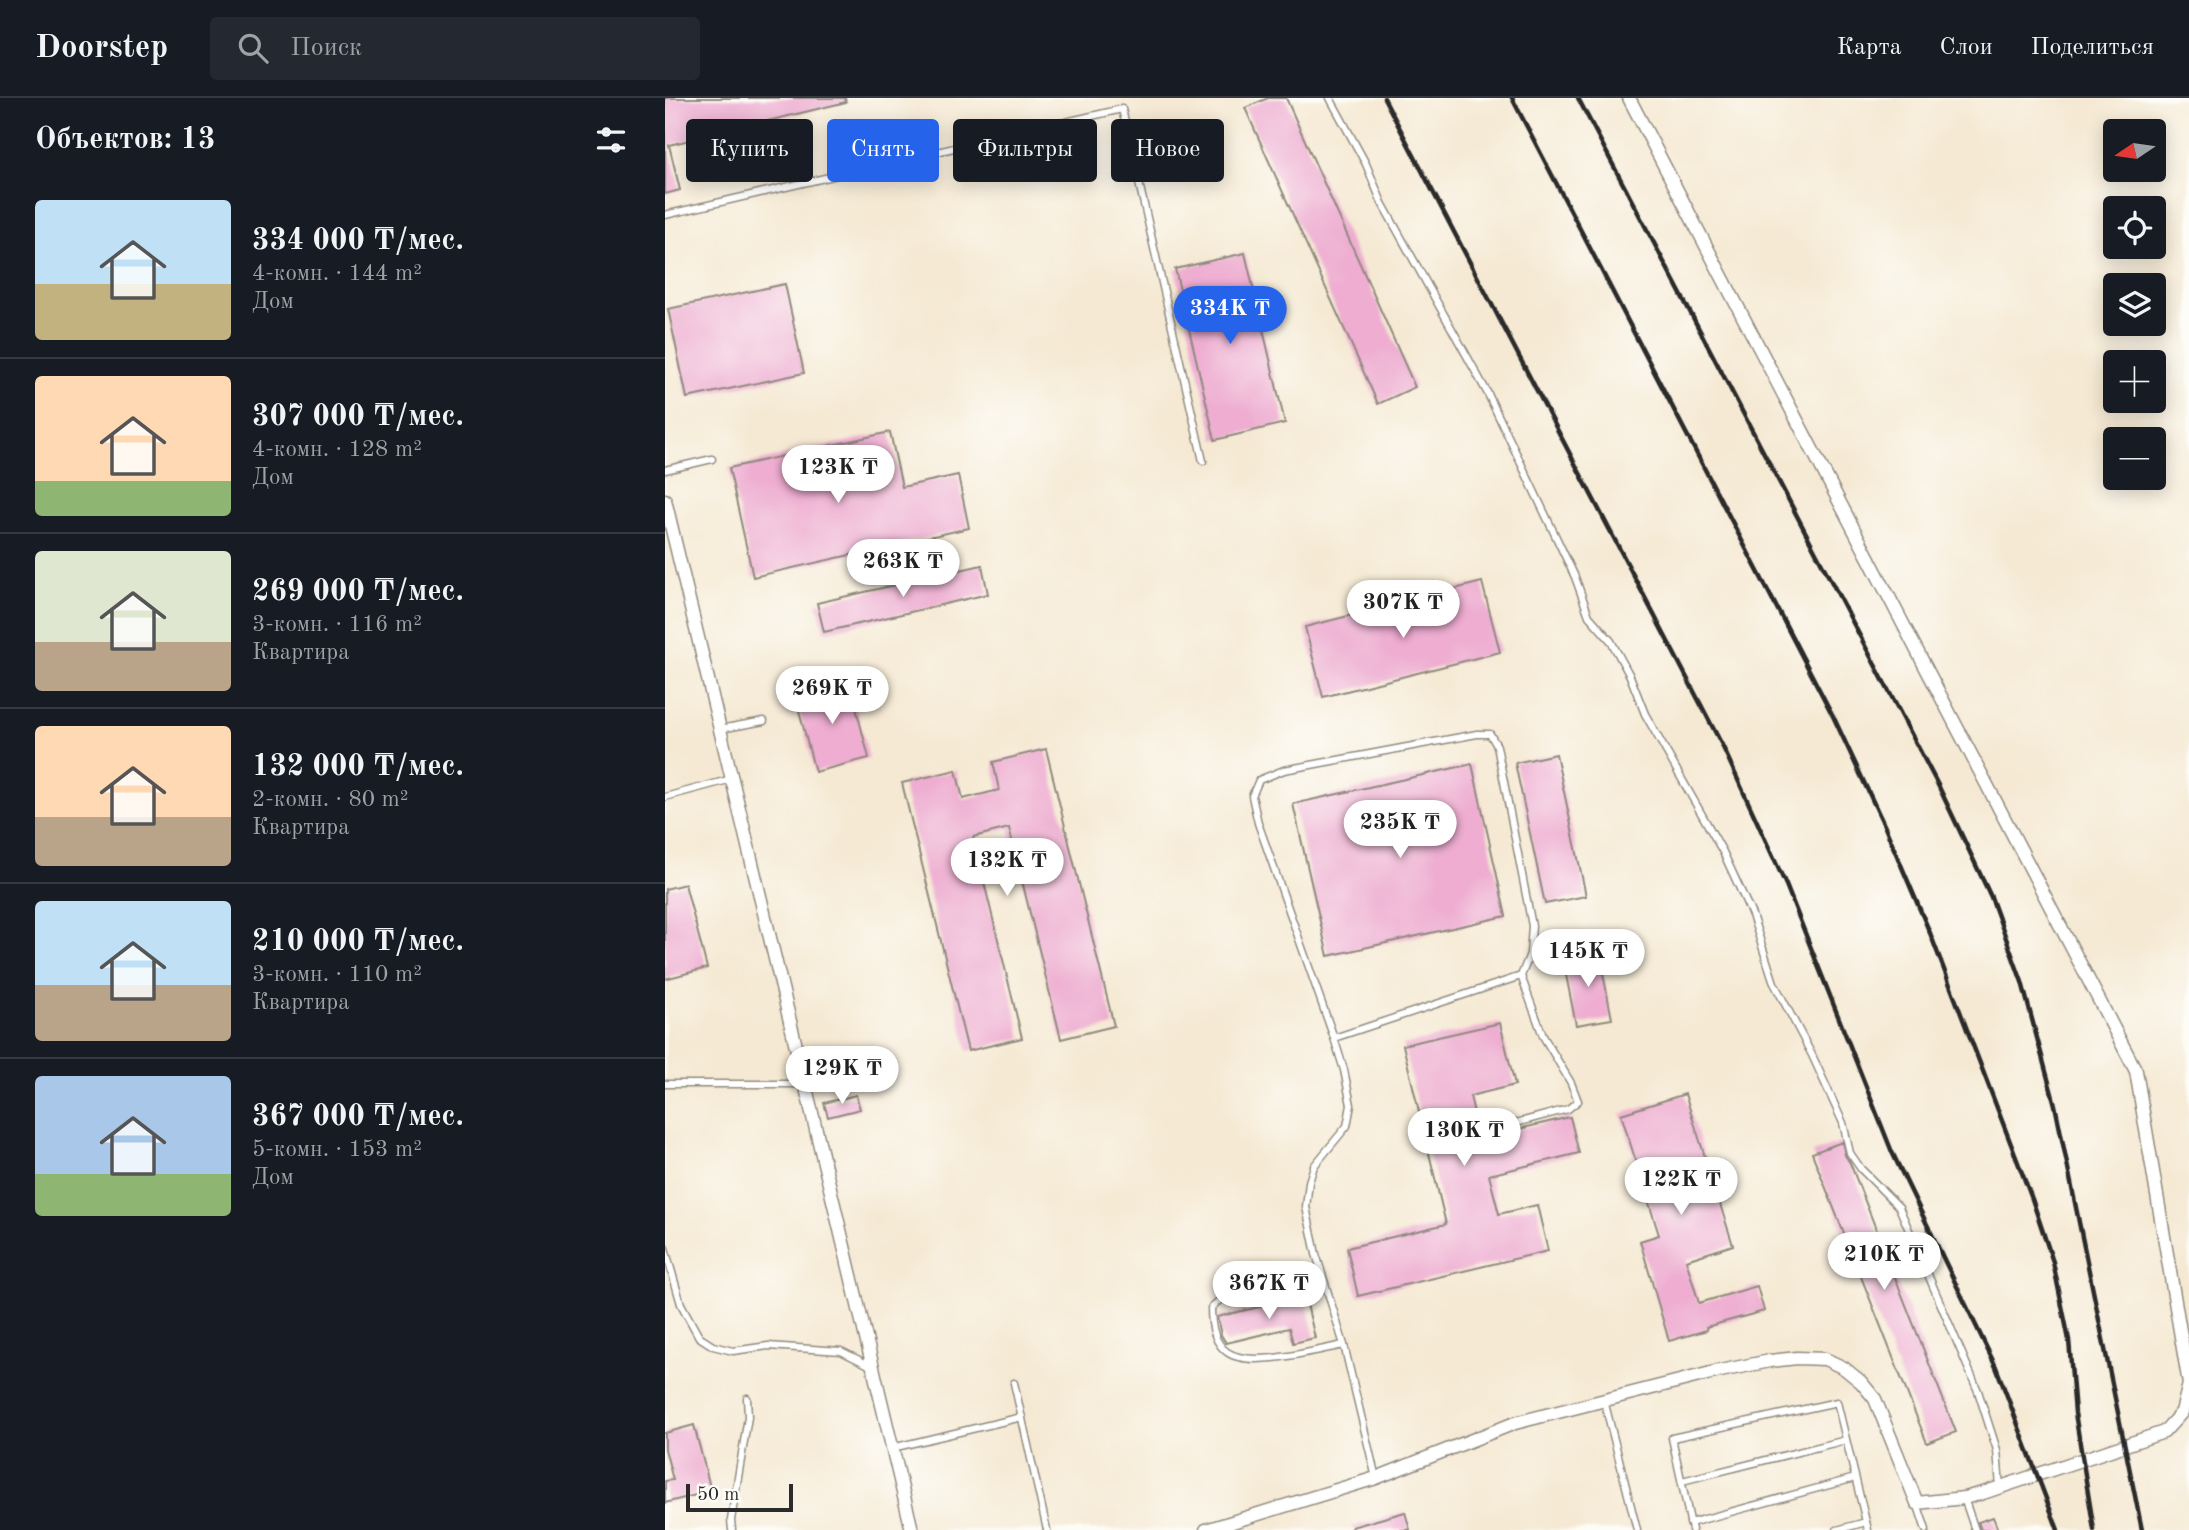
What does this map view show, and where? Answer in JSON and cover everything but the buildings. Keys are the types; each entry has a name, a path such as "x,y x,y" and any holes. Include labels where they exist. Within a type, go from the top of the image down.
{"street":[{"path":"1206,1530 1376,1478 1515,1423 1770,1361 1825,1359 1844,1368 1861,1382 1875,1399 1917,1503 1964,1498 2164,1432 2182,1412 2189,1384 2136,1071 1629,98"},
{"path":"665,500 912,1530"}],"lane":[{"path":"1330,98 1366,164 1382,203 1487,394 1563,553 1589,616 1611,641 1630,676 1645,714 1723,852 1752,915 1774,983 1812,1055 1843,1123 1850,1153 1861,1169 1899,1207 1978,1391 1997,1450 2000,1487"},
{"path":"665,215 1122,109 1203,461"},
{"path":"665,470 712,459"},
{"path":"720,729 764,721"},
{"path":"1376,1478 1344,1345 1316,1254 1306,1207 1314,1166 1347,1126 1351,1105 1334,1038 1258,823 1252,796 1259,780 1284,770 1477,734 1490,734 1497,746 1532,926 1530,954 1521,976 1543,1036 1578,1101 1568,1109 1490,1130"},
{"path":"665,797 732,779"},
{"path":"1334,1038 1521,976"},
{"path":"665,1084 805,1084"},
{"path":"665,1248 681,1304 699,1337 713,1346 733,1351 768,1346 841,1351 873,1367"},
{"path":"1289,1275 1238,1288 1221,1297 1211,1308 1211,1322 1217,1342 1225,1352 1235,1357 1255,1359 1344,1345"},
{"path":"1014,1383 1048,1530"},
{"path":"732,1530 731,1520 748,1416 747,1398"},
{"path":"1604,1400 1637,1530"},
{"path":"1837,1530 1867,1526 1837,1402 1672,1438 1691,1526 1855,1478"},
{"path":"892,1448 1022,1417"},
{"path":"1682,1481 1846,1440"},
{"path":"1964,1498 1975,1530"},
{"path":"1917,1503 1926,1530"}],"railway":[{"path":"1384,98 1722,745 1786,885 1892,1152 1996,1367 2058,1530"},
{"path":"1512,98 1833,716 1930,933 2032,1199 2053,1262 2069,1340 2075,1413 2094,1530"},
{"path":"1578,98 1939,787 1991,897 2022,982 2055,1105 2142,1530"}]}
